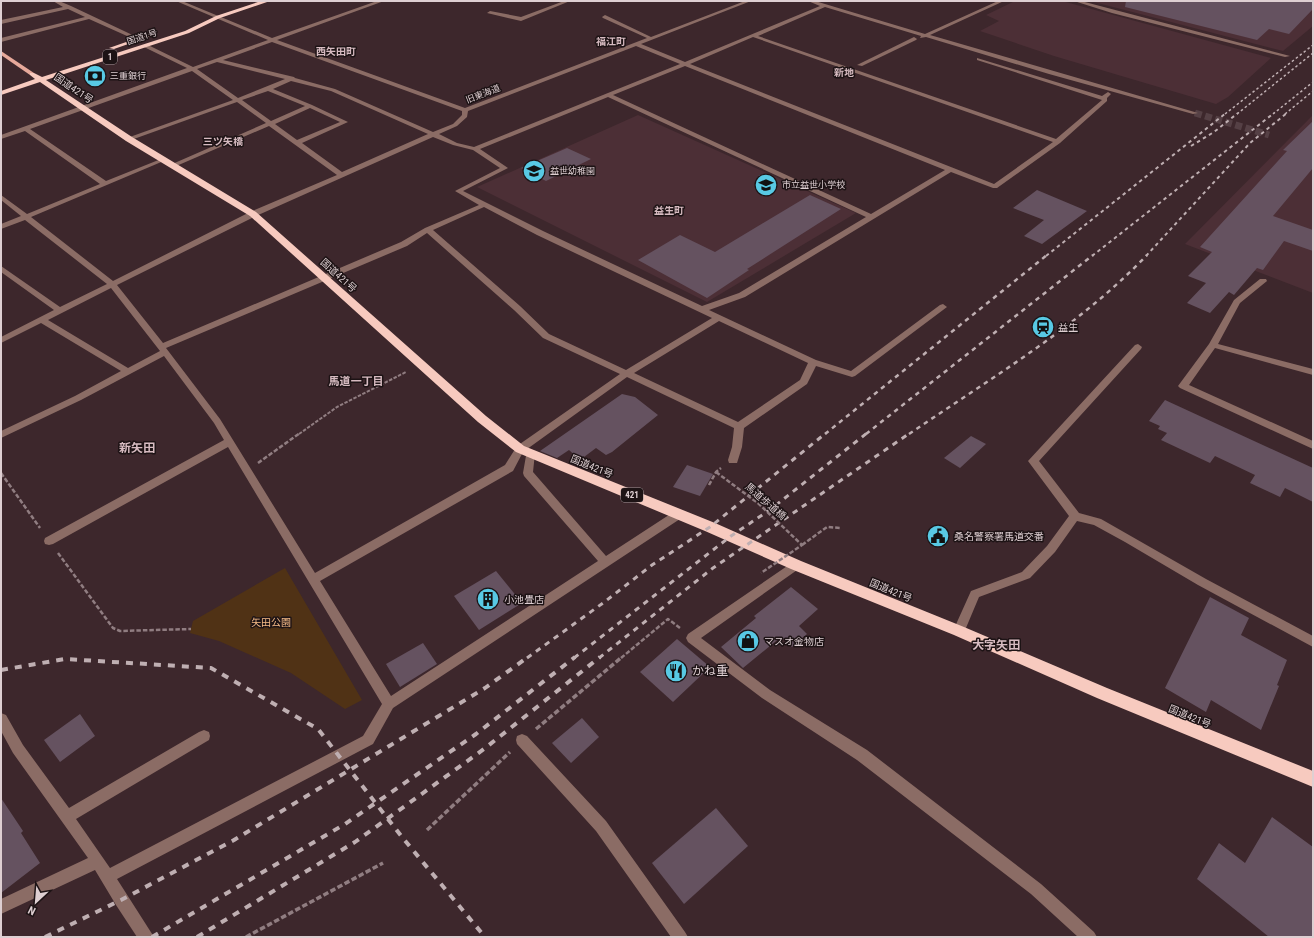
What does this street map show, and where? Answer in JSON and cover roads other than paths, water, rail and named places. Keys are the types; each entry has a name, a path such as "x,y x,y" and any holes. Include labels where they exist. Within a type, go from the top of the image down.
{"highway":[{"name":"国道1号","path":"1,93 35,76 146,46 267,1"},
{"name":"国道1号","path":"184,25 218,18"},
{"name":"国道1号","path":"108,49 161,32"},
{"name":"国道421号","path":"35,76 129,139 253,214 482,419 525,451 680,514 796,565 959,631 1102,693 1313,779"}],"main road":[{"path":"1,53 35,76"}],"street":[{"path":"55,1 138,39"},
{"name":"旧東海道","path":"178,1 272,40 465,110 749,1"},
{"path":"1,137 382,1"},
{"path":"490,13 522,19 568,1"},
{"path":"810,1 924,39 1195,112"},
{"path":"818,9 915,39 924,39 1002,1"},
{"path":"1076,1 1121,14 1287,56"},
{"path":"475,149 754,36 824,6"},
{"path":"1,22 69,7"},
{"path":"1,40 89,17"},
{"path":"605,17 652,39"},
{"path":"754,36 1058,142"},
{"path":"860,64 915,39"},
{"path":"636,45 995,187 1058,142 1105,100 1103,98 1112,90"},
{"path":"146,46 193,68 342,175"},
{"path":"976,58 1103,98"},
{"path":"218,60 292,78 342,93 455,144 475,149 505,168 458,191 547,236 813,362 852,374 943,307"},
{"path":"129,139 238,101 292,78"},
{"path":"268,89 345,122 296,143"},
{"path":"608,95 872,217"},
{"path":"1,226 105,184 168,163 310,106"},
{"path":"1,340 253,214 455,125 465,116 465,110"},
{"path":"25,128 105,184"},
{"path":"703,309 742,295 951,169"},
{"path":"1,197 113,285 163,350 217,421 389,704"},
{"path":"1,435 129,372 163,350 324,277 404,244 428,230 486,204"},
{"path":"428,230 517,308 546,336 739,426"},
{"path":"1,268 60,311"},
{"path":"1263,281 1237,302 1213,346 1183,386 1313,445"},
{"path":"313,580 509,468 525,451 626,374 719,317"},
{"path":"42,320 129,372"},
{"path":"1213,346 1313,372"},
{"path":"1138,348 1033,461 1075,516 1097,522 1209,586 1313,642"},
{"path":"739,426 804,382 813,362"},
{"path":"733,460 737,447 739,426"},
{"path":"49,541 229,442"},
{"path":"525,451 528,473 605,562"},
{"path":"106,877 368,740 389,704 680,514"},
{"path":"959,631 975,594 1026,575 1051,549 1075,516"},
{"path":"796,565 692,638 766,694 862,755 1036,889 1088,937"},
{"path":"1,719 18,749 98,861 106,877 146,937"},
{"path":"67,818 204,736"},
{"path":"522,740 601,826 680,937"},
{"path":"1,907 98,861"}],"tunnel":[{"path":"1198,114 1195,113 1269,135"}],"railway":[{"path":"1225,114 1313,45"},
{"path":"1237,114 1313,53"},
{"path":"1273,114 1313,82"},
{"path":"1285,114 1313,91"},
{"path":"1046,256 1226,113"},
{"path":"1191,146 1214,132 1238,113"},
{"path":"1092,256 1274,113"},
{"path":"1146,256 1250,143 1287,113"},
{"path":"825,434 1047,255"},
{"path":"866,434 1093,255"},
{"path":"909,434 1063,329 1120,281 1146,256"},
{"path":"527,658 603,603 652,565 710,527 826,433"},
{"path":"574,658 731,536 771,509 867,433"},
{"path":"599,658 713,568 910,433"},
{"path":"350,770 485,688 528,657"},
{"path":"376,803 476,734 575,657"},
{"path":"388,818 484,749 600,657"},
{"path":"1,670 65,659 211,668 318,729 350,770"},
{"path":"45,937 121,900 234,840 350,770"},
{"path":"350,770 376,803"},
{"path":"152,937 345,824 376,803"},
{"path":"376,803 388,818"},
{"path":"197,937 355,842 388,818"},
{"path":"388,818 485,937"}],"place":[{"name":"三重銀行","path":"95,76"},
{"name":"益世幼稚園","path":"534,171"},
{"name":"市立益世小学校","path":"766,185"},
{"name":"益生","path":"1043,327"},
{"name":"桑名警察署馬道交番","path":"938,536"},
{"name":"小池畳店","path":"488,599"},
{"name":"マスオ金物店","path":"748,641"},
{"name":"かね重","path":"676,671"}],"district":[{"name":"福江町","path":"611,41"},
{"name":"西矢田町","path":"336,51"},
{"name":"新地","path":"844,72"},
{"name":"三ツ矢橋","path":"223,141"},
{"name":"益生町","path":"669,210"},
{"name":"馬道一丁目","path":"356,381"},
{"name":"新矢田","path":"137,448"},
{"name":"大字矢田","path":"996,645"}],"park label":[{"name":"矢田公園","path":"271,622"}]}
